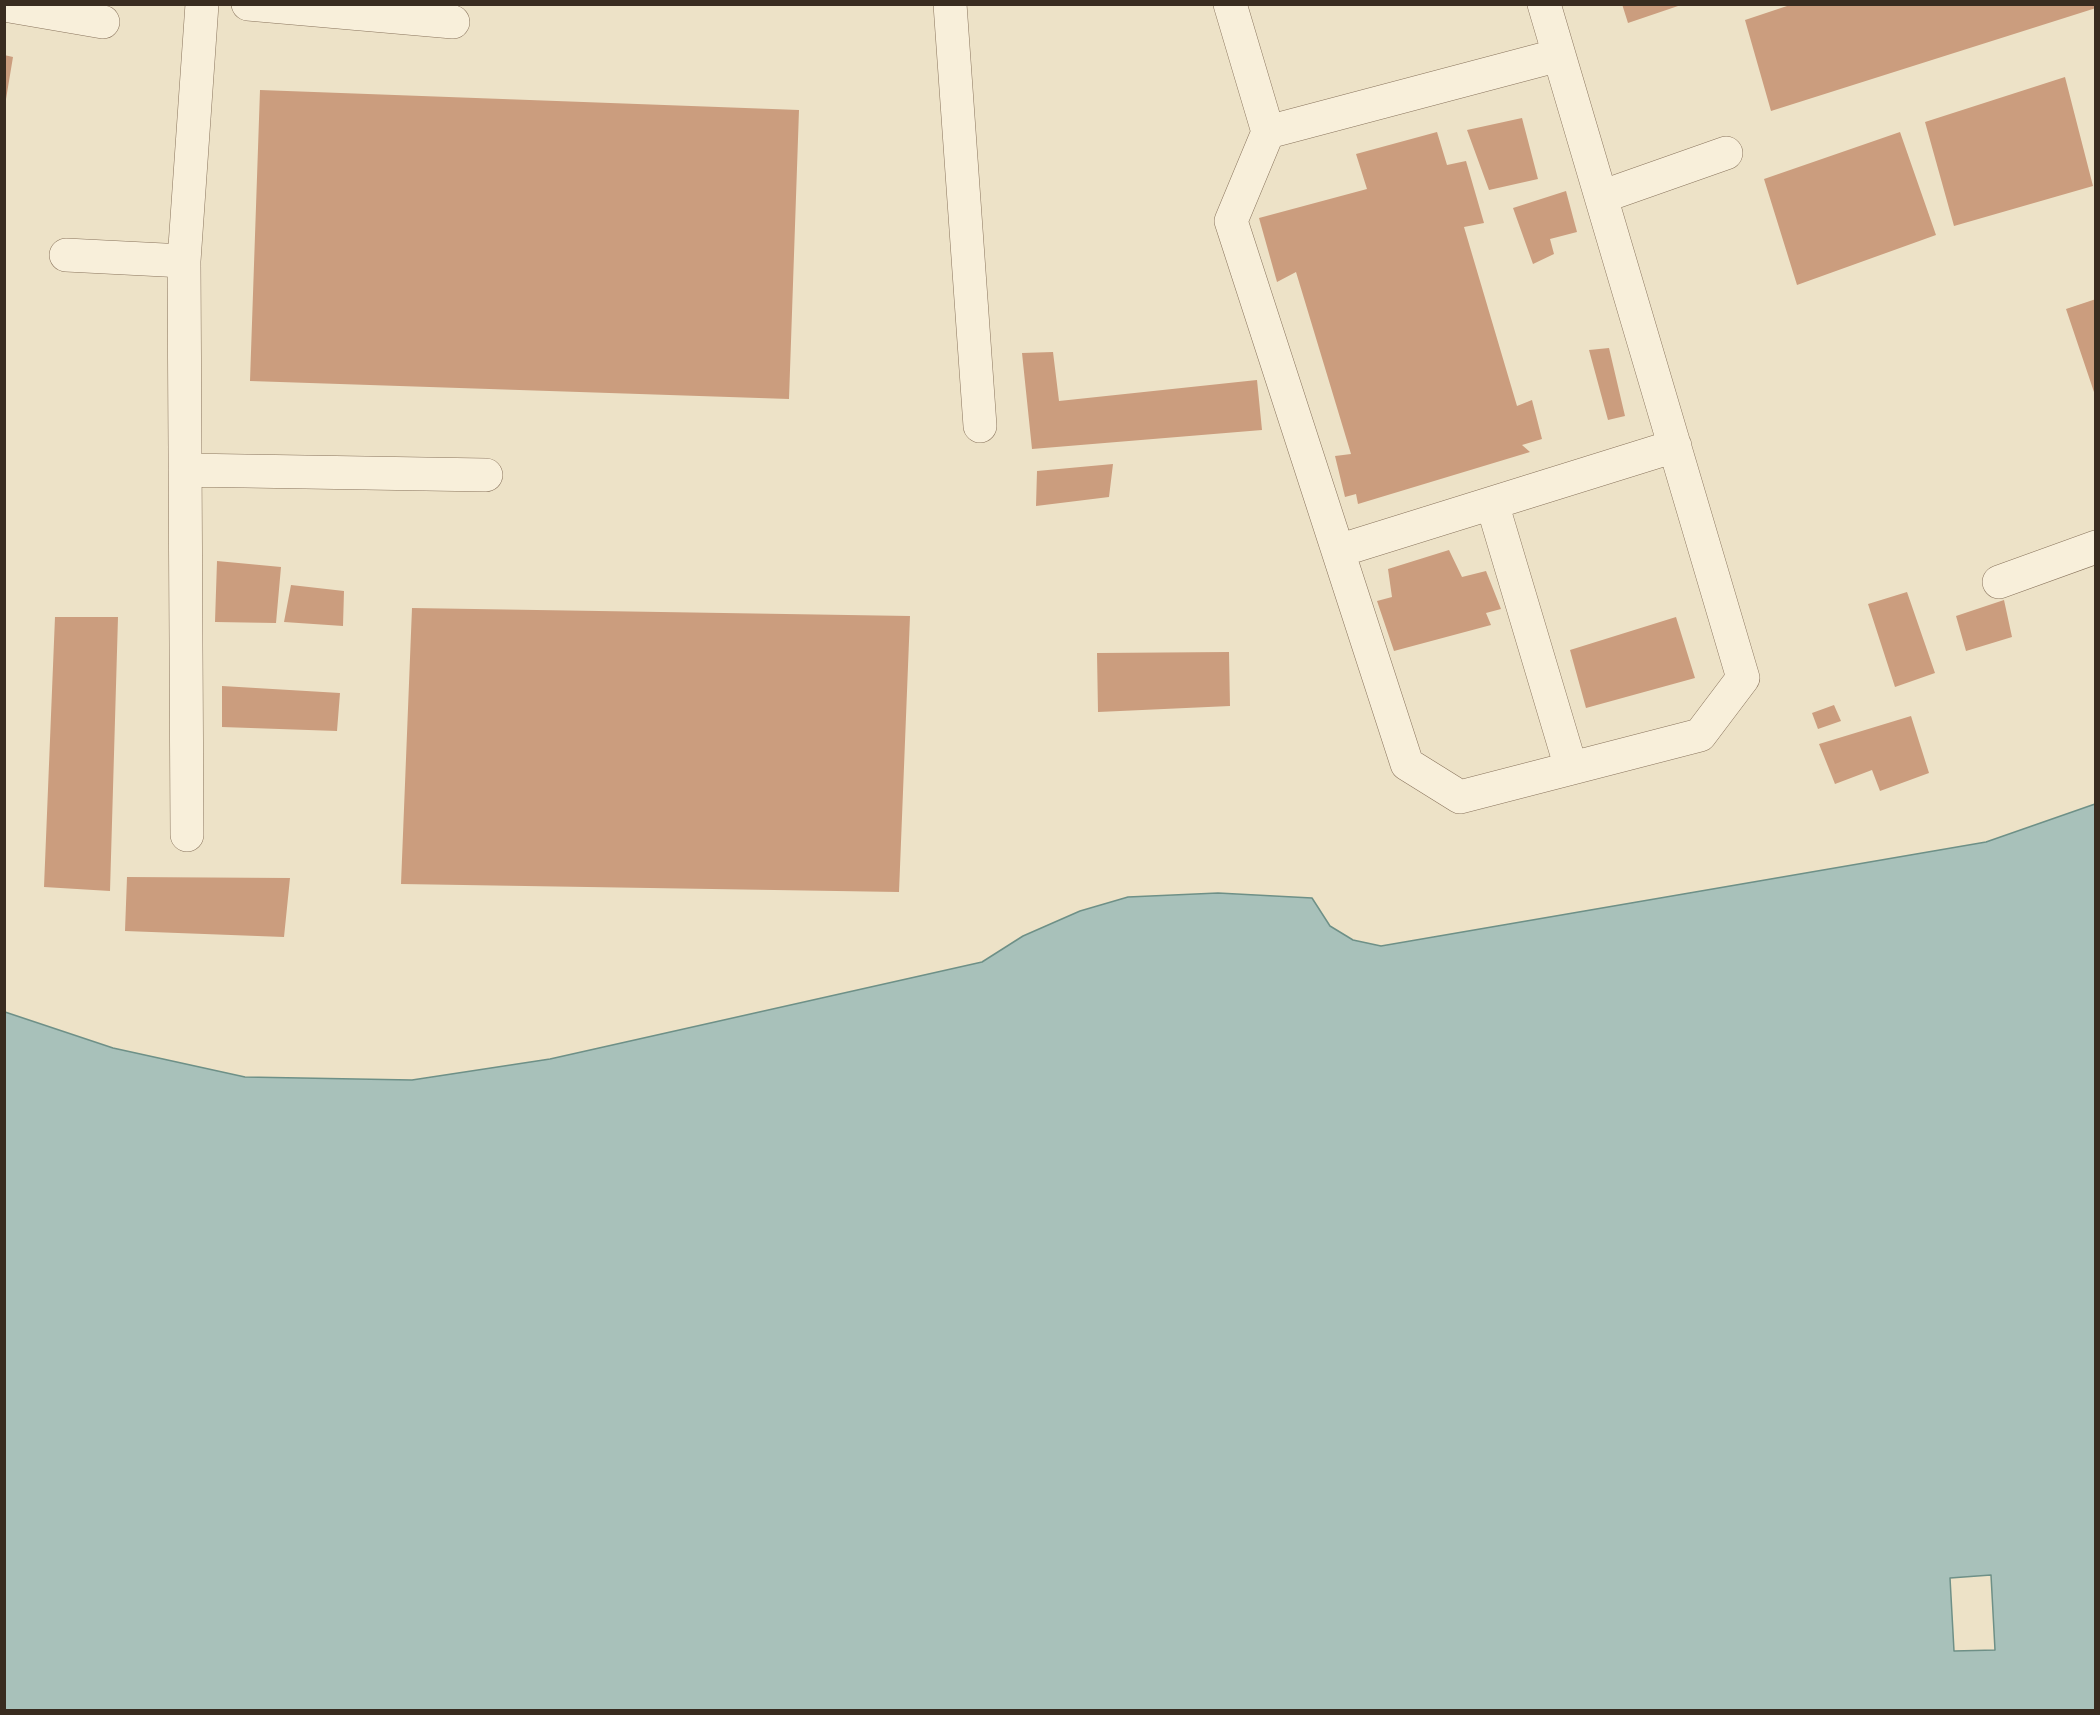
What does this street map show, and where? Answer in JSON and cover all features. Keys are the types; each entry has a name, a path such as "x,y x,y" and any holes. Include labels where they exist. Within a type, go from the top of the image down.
{"lane":[{"path":"4,4 103,22"},
{"path":"187,836 184,261 202,4"},
{"path":"248,4 453,22"},
{"path":"950,4 980,426"},
{"path":"1230,4 1268,132 1231,221 1407,764 1460,797 1700,735 1743,678 1544,4"},
{"path":"1268,132 1559,55"},
{"path":"1601,197 1726,153"},
{"path":"66,255 184,261"},
{"path":"1338,551 1675,446"},
{"path":"185,471 486,475"},
{"path":"1492,503 1570,768"},
{"path":"1999,582 2096,547"}],"water":[{"path":"2095,804 2095,1710 5,1710 5,1012 113,1048 245,1077 412,1080 550,1059 982,962 1023,936 1080,911 1128,897 1218,893 1312,898 1330,926 1353,940 1381,946 1986,842","holes":["1991,1575 1995,1650 1954,1651 1950,1578"]}],"building":[{"path":"1622,4 1681,4 1681,5 1628,23"},
{"path":"1793,4 2096,4 2096,8 1771,111 1745,20"},
{"path":"4,55 13,57 6,99 4,99"},
{"path":"2065,77 2093,186 1954,226 1925,122"},
{"path":"260,90 799,110 789,399 250,381"},
{"path":"1522,118 1538,179 1489,190 1467,130"},
{"path":"1437,132 1447,165 1466,161 1484,223 1464,227 1517,406 1532,400 1542,439 1522,445 1530,452 1358,504 1356,494 1345,497 1335,456 1351,454 1296,272 1277,282 1259,218 1367,189 1356,154"},
{"path":"1900,132 1936,235 1797,285 1764,179"},
{"path":"1566,191 1577,232 1550,239 1554,254 1533,264 1513,208"},
{"path":"2096,299 2096,395 2095,395 2066,309"},
{"path":"1609,348 1625,416 1608,420 1589,350"},
{"path":"1053,352 1059,401 1257,380 1262,430 1032,449 1022,353"},
{"path":"1113,464 1109,497 1036,506 1037,471"},
{"path":"1449,550 1462,577 1486,571 1501,609 1486,613 1491,625 1394,651 1377,601 1392,597 1388,569"},
{"path":"217,561 281,567 276,623 215,622"},
{"path":"291,585 344,591 343,626 284,622"},
{"path":"1907,592 1935,673 1895,687 1868,604"},
{"path":"2004,600 2012,637 1966,651 1956,616"},
{"path":"412,608 910,616 899,892 401,884"},
{"path":"55,617 118,617 110,891 44,887"},
{"path":"1676,617 1695,678 1586,708 1570,650"},
{"path":"1229,652 1230,706 1098,712 1097,653"},
{"path":"222,686 340,693 337,731 222,727"},
{"path":"1834,705 1841,721 1818,729 1812,713"},
{"path":"1911,716 1929,773 1880,791 1872,770 1835,784 1819,744"},
{"path":"127,877 290,878 284,937 125,931"}]}
